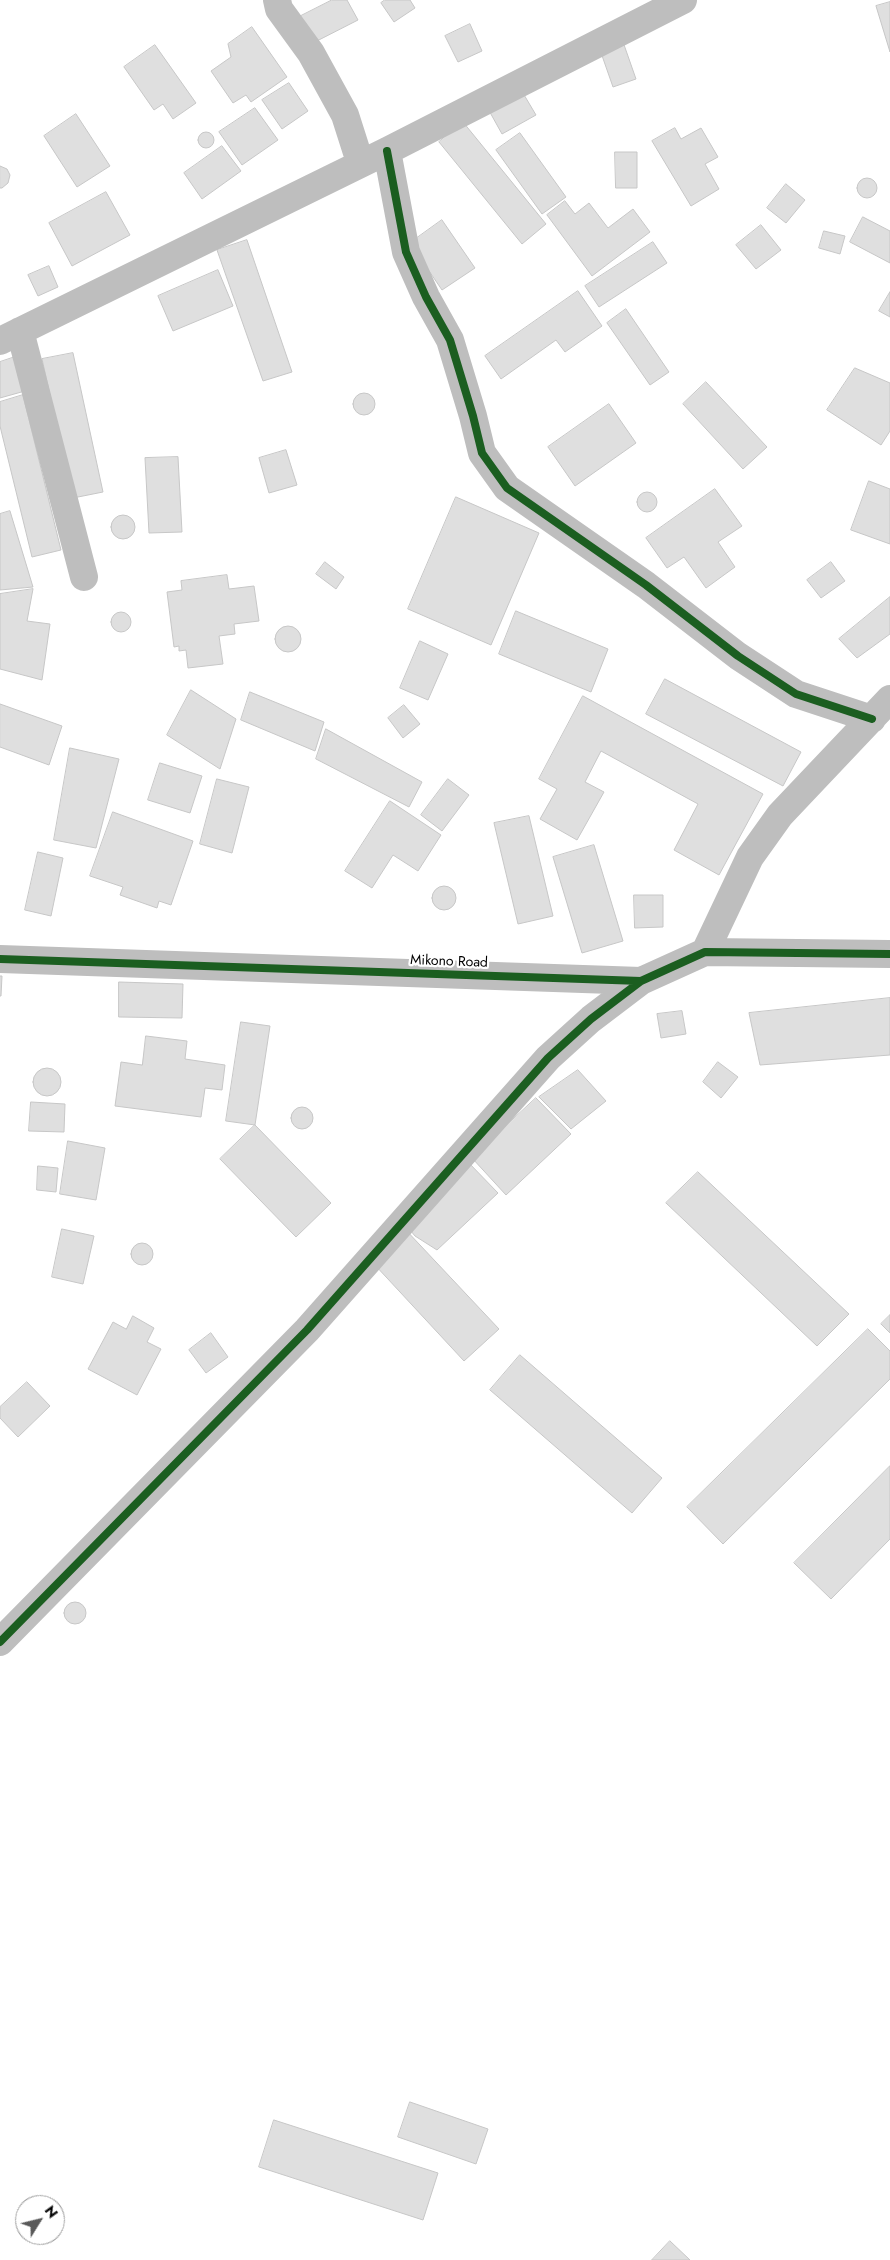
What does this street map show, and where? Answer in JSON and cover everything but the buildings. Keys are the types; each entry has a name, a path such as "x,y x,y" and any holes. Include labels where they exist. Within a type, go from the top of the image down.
{"street":[{"path":"277,0 279,9 311,53 345,115 360,162"},
{"path":"84,577 10,336 360,162 386,151 683,0"},
{"path":"386,151 406,252 426,297 450,340 482,453 507,488 646,585 738,656 796,694 872,719"},
{"path":"705,952 750,857 780,815 890,699"},
{"name":"Mikono Road","path":"0,959 641,982 705,952 890,954"},
{"path":"0,1642 307,1330 548,1058 591,1019 641,982"}],"cycle path":[{"path":"387,151 406,252 426,297 450,340 482,453 507,488 646,585 738,656 796,694 872,719"},
{"path":"0,959 641,981 705,952 890,954"},
{"path":"0,1642 307,1330 548,1058 591,1019 641,981"}]}
